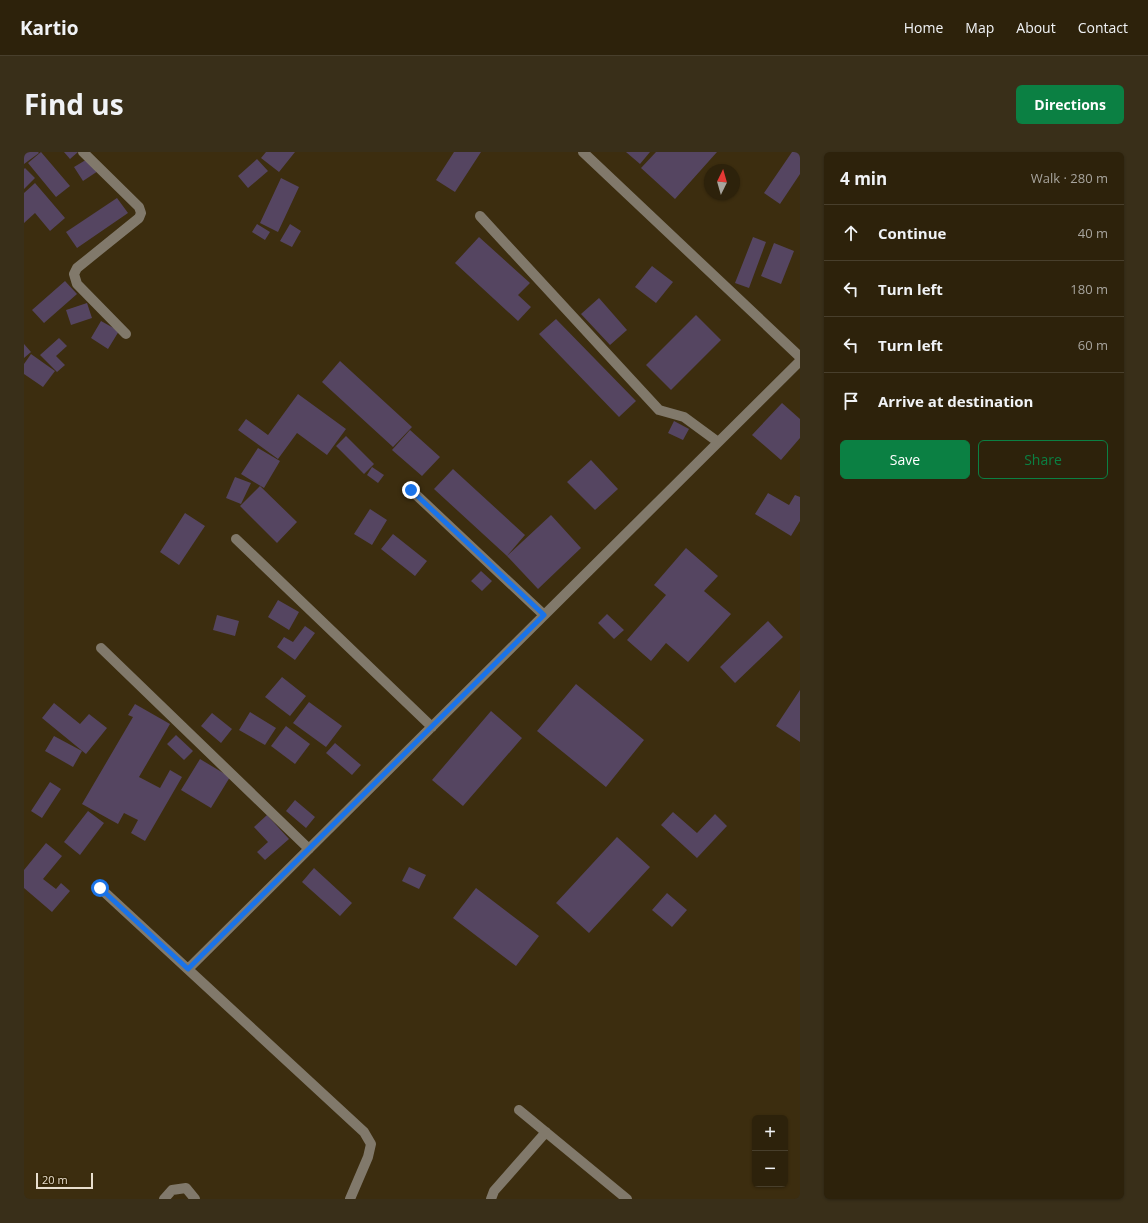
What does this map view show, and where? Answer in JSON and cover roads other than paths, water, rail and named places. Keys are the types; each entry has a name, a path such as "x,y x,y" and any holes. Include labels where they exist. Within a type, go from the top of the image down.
{"street":[{"path":"83,152 139,207 141,213 139,218 77,268 74,274 77,284 126,334"},
{"path":"583,152 800,357"},
{"path":"480,216 659,410 684,417 718,442"},
{"path":"188,969 800,361"},
{"path":"411,490 544,615"},
{"path":"236,539 432,727"},
{"path":"101,648 310,849"},
{"path":"100,888 364,1132 371,1144 368,1157 350,1199"},
{"path":"519,1110 627,1199"},
{"path":"491,1199 494,1192 546,1132"},
{"path":"164,1199 172,1190 186,1188 195,1199"}]}
